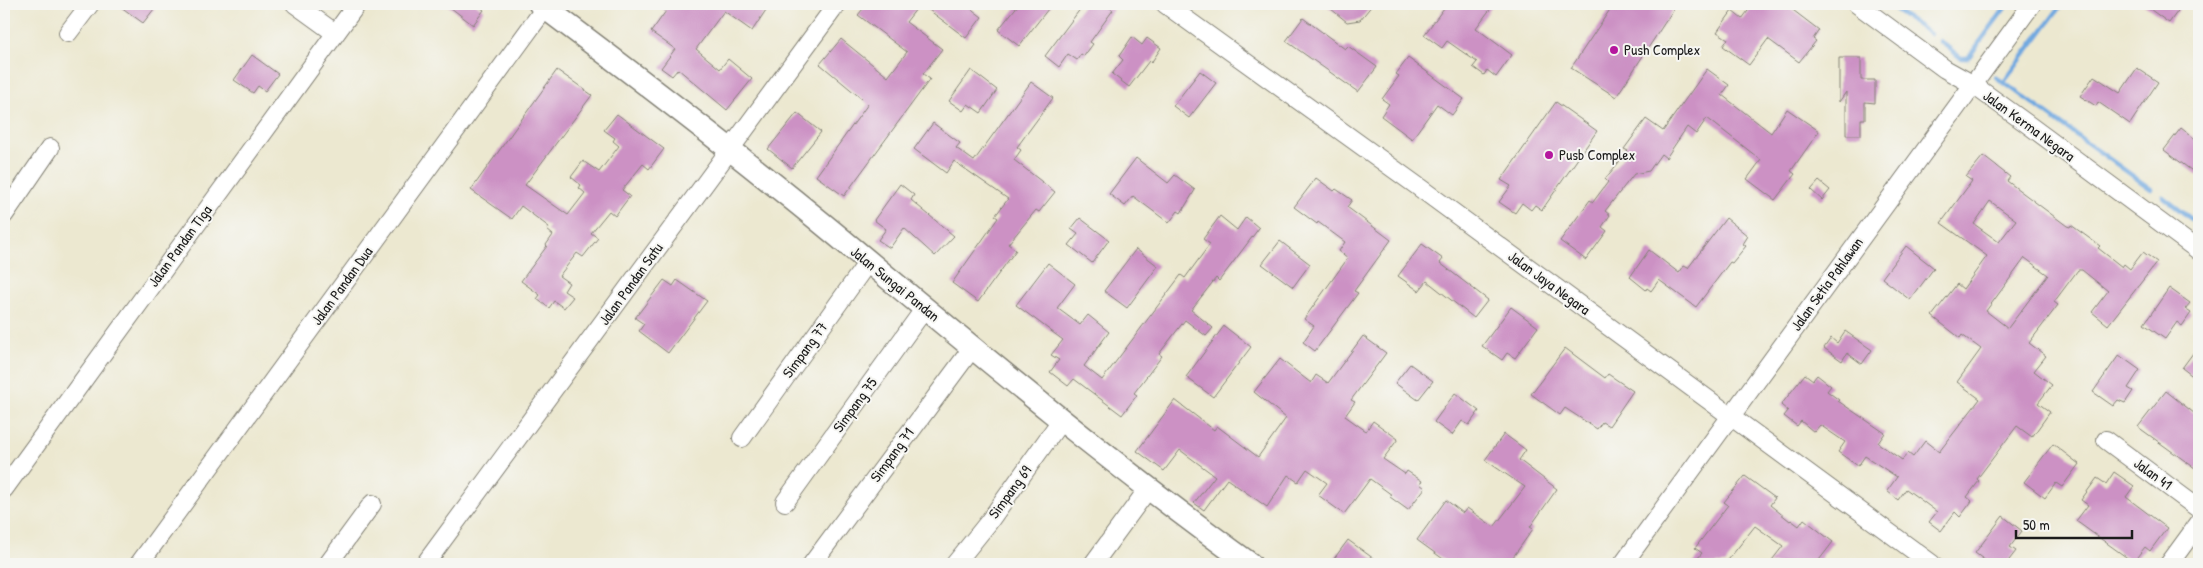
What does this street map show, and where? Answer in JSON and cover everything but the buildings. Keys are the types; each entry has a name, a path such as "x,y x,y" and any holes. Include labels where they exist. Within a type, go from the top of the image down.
{"street":[{"path":"68,33 90,4"},
{"path":"295,4 335,33"},
{"name":"Jalan Pandan Tiga","path":"4,490 357,4"},
{"name":"Jalan Pandan Satu","path":"425,564 837,4"},
{"name":"Jalan Jaya Negara","path":"1165,4 1416,185 1932,564"},
{"name":"Jalan Kerma Negara","path":"1857,4 1945,69 1972,84 2199,251"},
{"name":"Jalan Setia Pahlawan","path":"1623,564 2032,4"},
{"name":"Jalan Sungai Pandan","path":"543,6 728,150 1148,489 1250,564"},
{"name":"Jalan Pandan Dua","path":"139,564 543,6"},
{"path":"4,215 50,148"},
{"name":"Simpang 77","path":"742,438 868,262"},
{"name":"Simpang 75","path":"785,502 925,308"},
{"name":"Simpang 71","path":"812,564 973,347"},
{"name":"Simpang 69","path":"955,564 988,522 1062,419"},
{"name":"Jalan 41","path":"2106,440 2199,508"},
{"path":"1093,564 1148,489"},
{"path":"328,564 372,504"},
{"path":"2169,564 2199,523"}],"waterway":[{"path":"1888,4 1930,34"},
{"path":"1940,41 1961,58 1968,58 2008,4"},
{"path":"2004,82 2062,4"},
{"path":"1996,77 2151,189"},
{"path":"2163,197 2199,225"}],"place":[{"name":"Push Complex","path":"1614,50"},
{"name":"Pusb Complex","path":"1549,155"}]}
